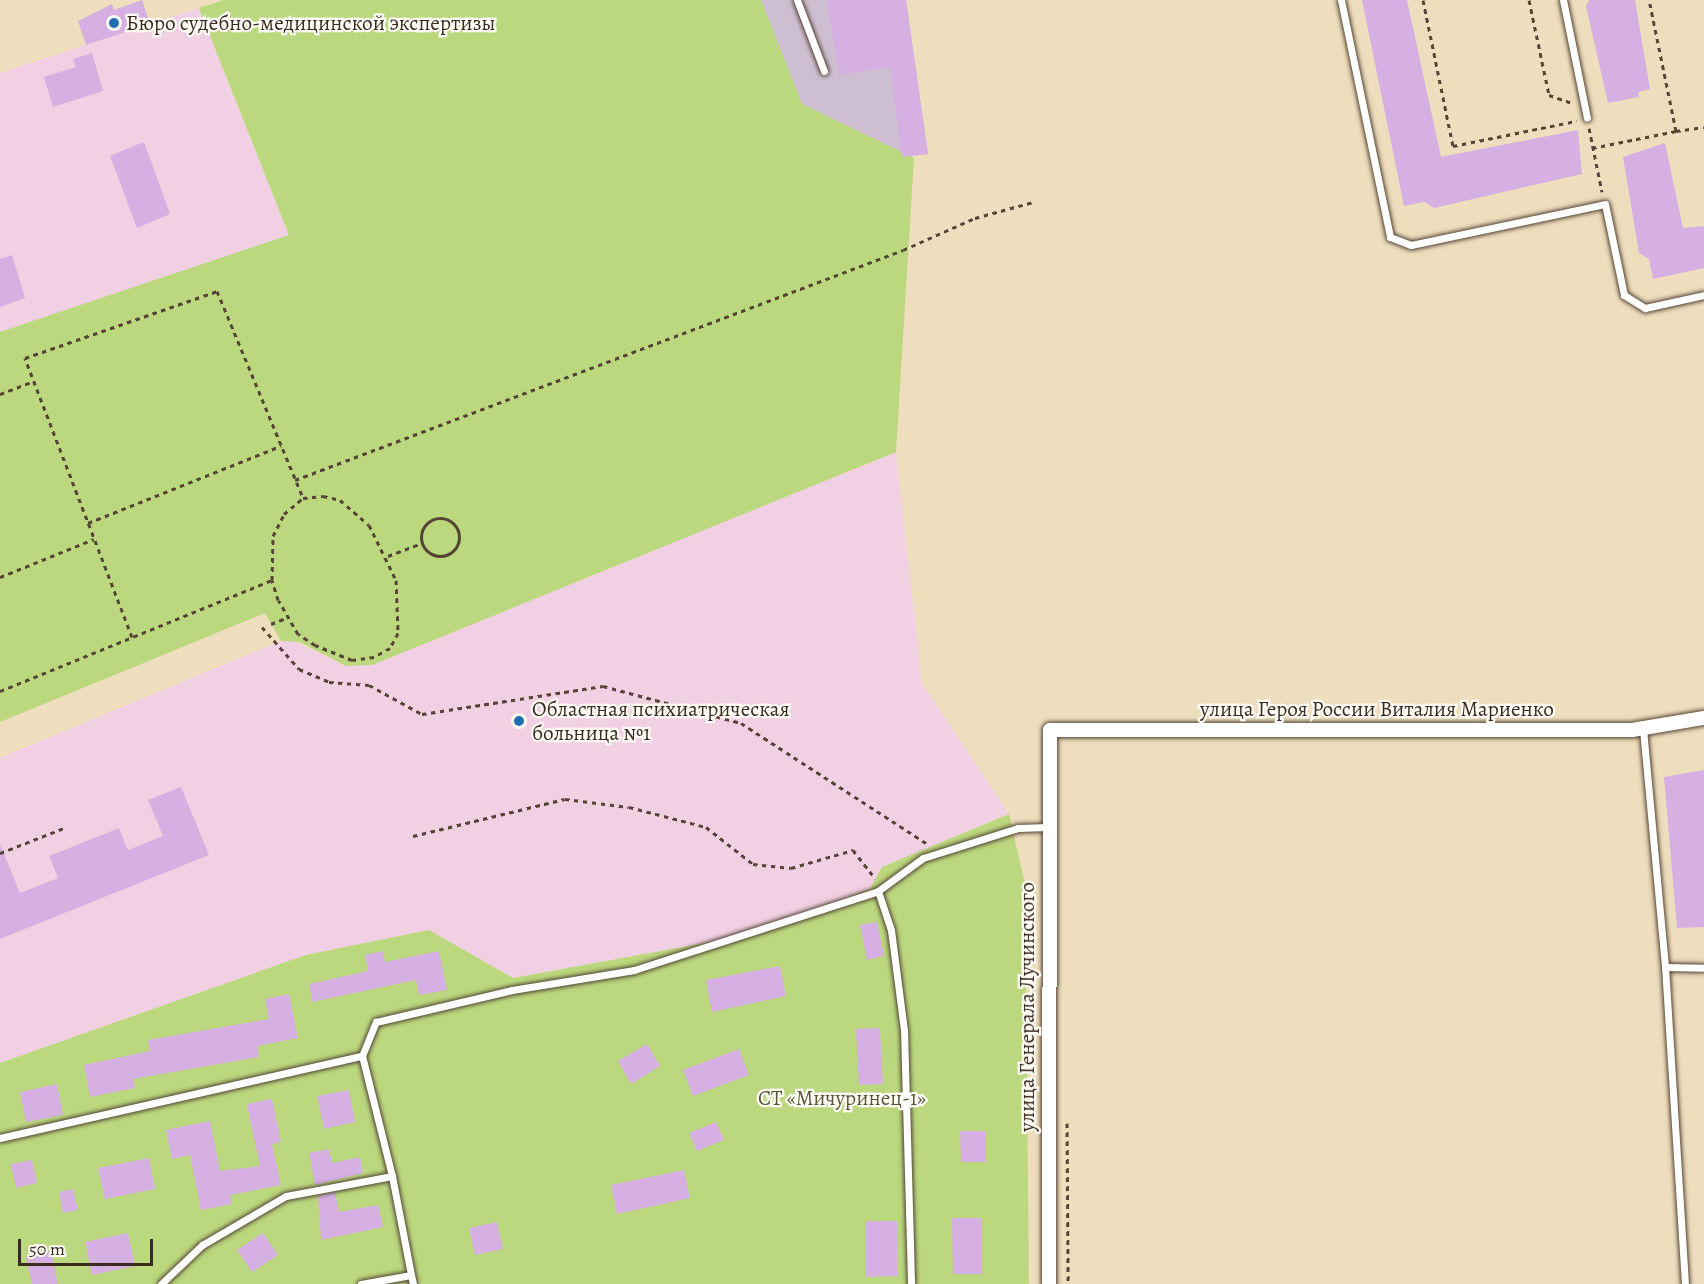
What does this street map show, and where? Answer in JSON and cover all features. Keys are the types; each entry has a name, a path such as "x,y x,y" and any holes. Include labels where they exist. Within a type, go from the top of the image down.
{"street":[{"name":"улица Героя России Виталия Мариенко","path":"1050,730 1643,729 1704,718"},
{"name":"улица Генерала Лучинского","path":"1049,1284 1048,826 1050,730"}],"lane":[{"path":"796,0 824,71"},
{"path":"1341,0 1390,237 1411,244 1605,204 1624,295 1645,308 1704,295"},
{"path":"1563,0 1587,118"},
{"path":"1643,729 1665,967 1685,1284"},
{"path":"413,1284 392,1176 362,1056 376,1022 512,990 634,970 878,891 923,858 1018,828 1048,826"},
{"path":"878,891 891,930 904,1030 911,1284"},
{"path":"1665,967 1704,968"},
{"path":"0,1138 362,1056"},
{"path":"162,1284 202,1245 286,1196 392,1176"},
{"path":"361,1284 411,1275"}],"path":[{"path":"1423,0 1454,146 1587,118 1605,204"},
{"path":"1529,0 1549,95 1585,107"},
{"path":"1649,0 1676,131"},
{"path":"1592,148 1704,127"},
{"path":"295,480 903,250 975,218 1032,201"},
{"path":"132,637 25,358 217,291 303,498"},
{"path":"0,394 34,381"},
{"path":"88,523 281,446"},
{"path":"303,498 340,500 369,525 388,556 400,615 398,633 382,652 352,660 333,655 298,634 286,618 272,580 273,536 284,514 303,498"},
{"path":"435,518 456,525 458,547 451,554 436,556 420,544 426,522 435,518"},
{"path":"0,577 94,539"},
{"path":"388,556 420,544"},
{"path":"0,691 272,580"},
{"path":"271,624 286,618"},
{"path":"262,627 299,669 329,682 369,686 422,714 603,686 741,723 939,853"},
{"path":"413,836 566,799 618,806 706,827 753,864 791,868 853,850 875,877 878,891"},
{"path":"0,853 64,828"},
{"path":"1067,1118 1068,1284"}],"shaded area":[{"path":"761,0 906,0 928,154 902,157 802,104"},
{"path":"199,8 289,235 0,332 0,73"},
{"name":"Областная психиатрическая больница №1","path":"896,452 922,683 1009,814 882,867 870,889 743,936 513,978 429,930 306,955 0,1063 0,939 208,855 149,800 163,836 128,850 118,828 50,855 58,878 20,893 6,857 0,859 0,758 288,638 346,666 372,665"}],"green space":[{"path":"224,0 761,0 802,104 914,158 896,452 372,665 346,666 300,642 281,641 265,613 0,722 0,332 289,235 199,8"},
{"name":"СТ «Мичуринец-1»","path":"1009,814 1025,884 1029,1284 0,1284 0,1063 306,955 429,930 513,978 743,936 870,889 882,867"}],"building":[{"name":"Бюро судебно-медицинской экспертизы","path":"142,0 150,24 86,45 78,21 112,4 114,10"},
{"path":"827,0 906,0 928,154 902,157 890,67 839,75"},
{"path":"1362,0 1407,0 1441,157 1578,130 1582,174 1434,208 1424,202 1404,206"},
{"path":"1589,0 1635,0 1650,89 1638,92 1639,97 1608,103 1586,6"},
{"path":"92,53 103,91 53,107 44,77 76,67 73,59"},
{"path":"144,142 170,214 137,228 110,156"},
{"path":"1665,143 1683,228 1704,226 1704,268 1653,279 1649,259 1639,253 1623,157"},
{"path":"12,255 25,298 0,307 0,259"},
{"path":"1704,770 1704,927 1677,928 1664,777"},
{"path":"181,787 209,855 0,939 0,844 20,893 58,878 49,856 119,828 128,850 163,836 148,800"},
{"path":"877,922 884,956 867,960 860,925"},
{"path":"383,951 385,962 439,951 447,990 419,995 416,980 312,1002 309,984 368,971 365,955"},
{"path":"780,966 786,996 712,1012 706,980"},
{"path":"289,994 298,1038 257,1046 259,1057 133,1079 135,1088 90,1097 84,1065 150,1051 148,1040 269,1019 265,999"},
{"path":"880,1028 883,1084 859,1085 856,1029"},
{"path":"647,1044 660,1066 631,1084 618,1061"},
{"path":"739,1049 749,1075 693,1096 683,1070"},
{"path":"57,1084 63,1115 26,1122 20,1092"},
{"path":"349,1090 355,1122 324,1129 317,1096"},
{"path":"272,1099 281,1142 272,1144 281,1185 230,1195 232,1204 201,1210 190,1155 172,1159 166,1130 210,1121 220,1171 260,1166 247,1104"},
{"path":"716,1122 724,1140 697,1151 689,1133"},
{"path":"960,1131 986,1131 986,1162 961,1162"},
{"path":"329,1149 332,1163 360,1157 363,1173 315,1185 309,1153"},
{"path":"149,1158 155,1189 105,1199 98,1168"},
{"path":"32,1160 37,1183 16,1188 11,1164"},
{"path":"684,1170 690,1198 617,1214 611,1185"},
{"path":"73,1189 78,1210 63,1213 59,1192"},
{"path":"335,1192 339,1212 378,1205 383,1227 321,1240 318,1196"},
{"path":"952,1218 982,1218 982,1274 953,1274"},
{"path":"866,1221 897,1221 898,1276 866,1277"},
{"path":"497,1222 503,1249 475,1255 469,1228"},
{"path":"128,1233 135,1266 92,1275 85,1242"},
{"path":"263,1233 278,1255 252,1272 237,1250"},
{"path":"51,1251 58,1284 32,1284 26,1256"}],"place":[{"name":"Бюро судебно-медицинской экспертизы","path":"114,23"},
{"name":"Областная психиатрическая больница №1","path":"519,721"}]}
